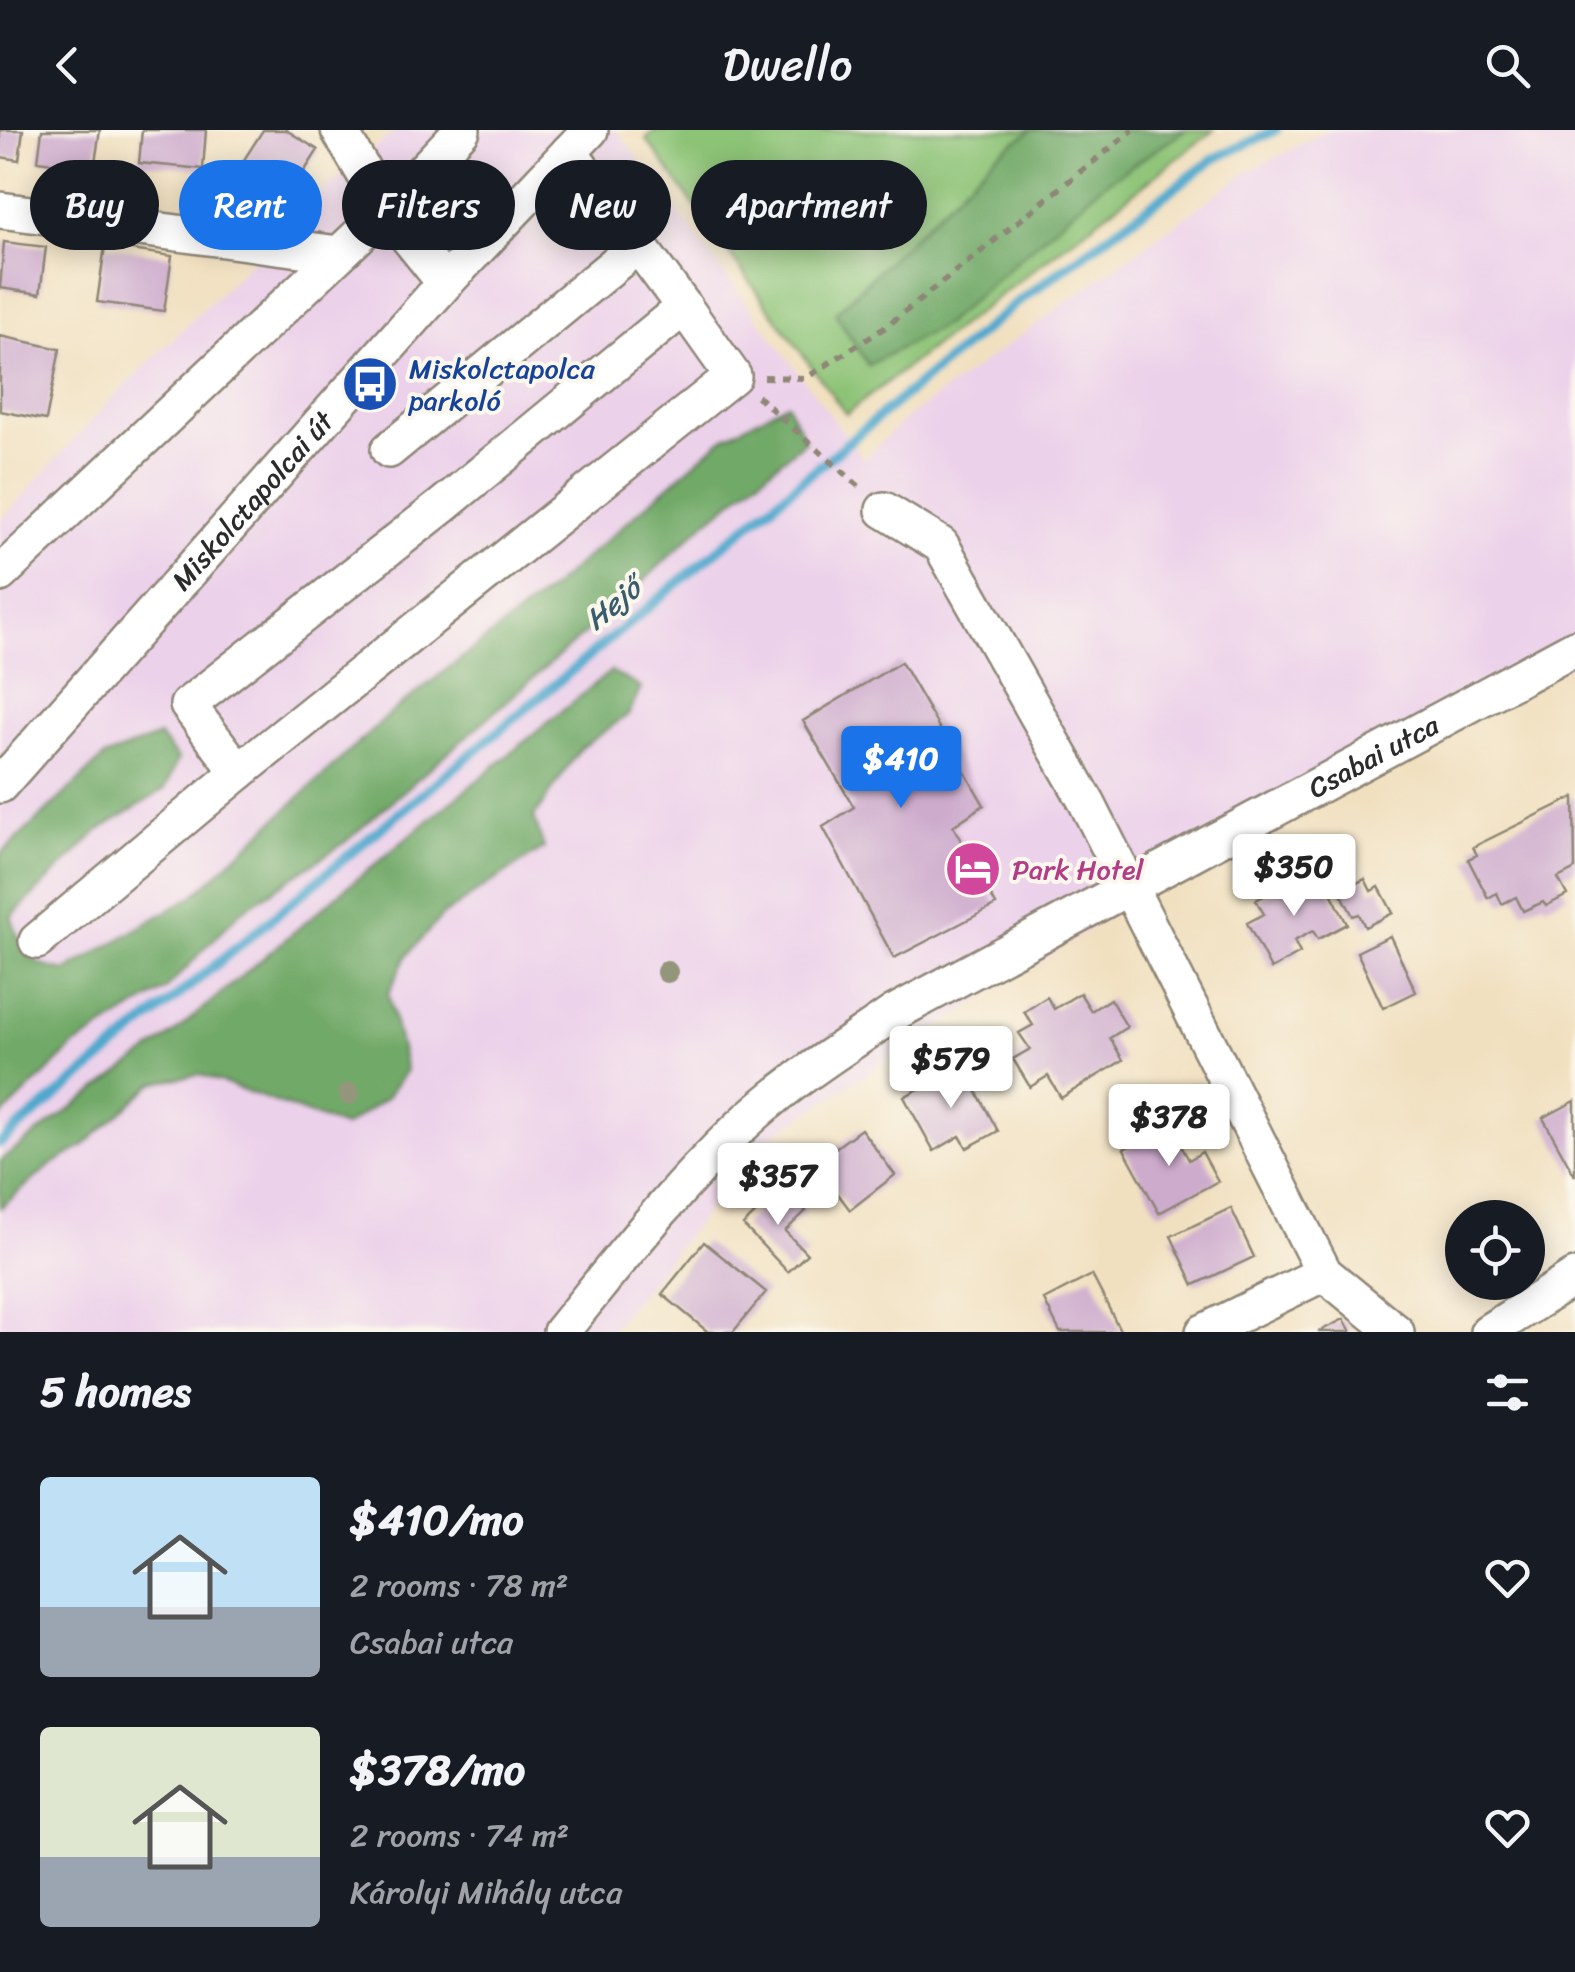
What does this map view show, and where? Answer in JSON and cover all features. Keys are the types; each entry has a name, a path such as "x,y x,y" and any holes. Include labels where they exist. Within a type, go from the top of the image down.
{"street":[{"path":"338,130 356,160"},
{"path":"434,160 462,130"},
{"name":"Miskolctapolcai út","path":"0,786 445,282 580,141"},
{"path":"0,210 339,254"},
{"path":"0,574 343,250"},
{"path":"419,250 445,282"},
{"path":"389,450 632,250"},
{"path":"37,941 239,772 733,376 640,250"},
{"path":"239,772 188,705 442,506 684,307"},
{"path":"884,510 941,545 1087,802 1324,1273 1396,1332"},
{"name":"Csabai utca","path":"561,1332 676,1191 741,1126 894,1013 1575,648"},
{"path":"1204,1332 1324,1273"},
{"path":"1488,1332 1575,1276"}],"path":[{"path":"733,376 806,378 887,326 1134,130"},
{"path":"733,376 884,510"}],"shaded area":[{"path":"396,130 616,130 639,160 535,160 535,250 671,250 671,203 691,230 691,250 706,250 864,460 900,423 1247,172 1329,130 1575,130 1575,663 1172,875 762,1142 609,1332 0,1332 0,521 106,405 263,250 322,250 322,192 342,176 342,250 515,250 515,160 360,160"}],"green space":[{"path":"655,130 1214,130 846,414 727,250 927,250 927,160 691,160 691,201 671,173 671,160 661,160 646,139"},
{"path":"1032,130 1186,130 1102,185 944,325 868,365 835,313 899,250 927,250 927,223 996,155"},
{"path":"787,403 805,441 700,527 631,593 344,843 240,912 166,989 73,1047 0,1118 0,855 104,757 159,736 178,759 165,789 98,831 11,917 34,961 66,971 194,895 392,712 547,592 723,438"},
{"path":"611,671 641,688 629,714 580,749 534,817 544,848 444,914 407,955 388,994 406,1070 387,1097 344,1127 199,1074 154,1083 82,1147 51,1165 0,1208 0,1161 173,1034"}],"building":[{"path":"0,130 23,130 19,160 0,157"},
{"path":"42,130 100,130 95,160 38,160"},
{"path":"142,130 206,130 204,160 179,160 179,167 159,165 159,160 139,160"},
{"path":"263,130 286,130 318,150 312,160 244,160"},
{"path":"4,242 46,250 40,294 0,288"},
{"path":"104,250 172,256 164,311 97,302"},
{"path":"0,336 60,349 46,420 0,411"},
{"path":"901,662 984,805 953,826 996,905 894,958 823,827 854,807 803,721"},
{"path":"1574,797 1575,869 1558,878 1567,895 1546,906 1543,902 1523,911 1516,897 1502,904 1497,893 1488,898 1468,859 1477,855 1473,847"},
{"path":"1301,877 1309,892 1326,883 1347,924 1318,939 1313,931 1294,941 1300,953 1271,969 1247,923 1264,914 1256,900"},
{"path":"1365,879 1371,891 1379,887 1393,913 1365,927 1359,914 1353,916 1340,891"},
{"path":"1390,936 1416,992 1383,1008 1357,952"},
{"path":"1080,993 1091,1011 1110,999 1127,1027 1110,1038 1123,1060 1061,1098 1048,1076 1030,1087 1013,1059 1030,1049 1019,1033 1033,1025 1024,1012 1047,997 1054,1009"},
{"path":"962,1065 998,1131 967,1148 960,1136 934,1151 904,1097"},
{"path":"1575,1101 1575,1176 1543,1118"},
{"path":"1169,1124 1189,1160 1202,1152 1218,1181 1159,1213 1124,1149"},
{"path":"861,1129 895,1175 850,1210 815,1163"},
{"path":"783,1187 806,1211 785,1231 807,1254 788,1272 743,1225"},
{"path":"1231,1208 1254,1257 1194,1285 1171,1236"},
{"path":"704,1242 766,1292 733,1332 708,1332 662,1294"},
{"path":"1092,1275 1121,1332 1060,1332 1044,1300"},
{"path":"1344,1319 1351,1332 1318,1332"}],"waterway":[{"name":"Hejő","path":"0,1143 1019,301 1214,159 1276,130"}],"place":[{"name":"Miskolctapolca parkoló","path":"370,384"},
{"name":"Park Hotel","path":"973,869"}]}
